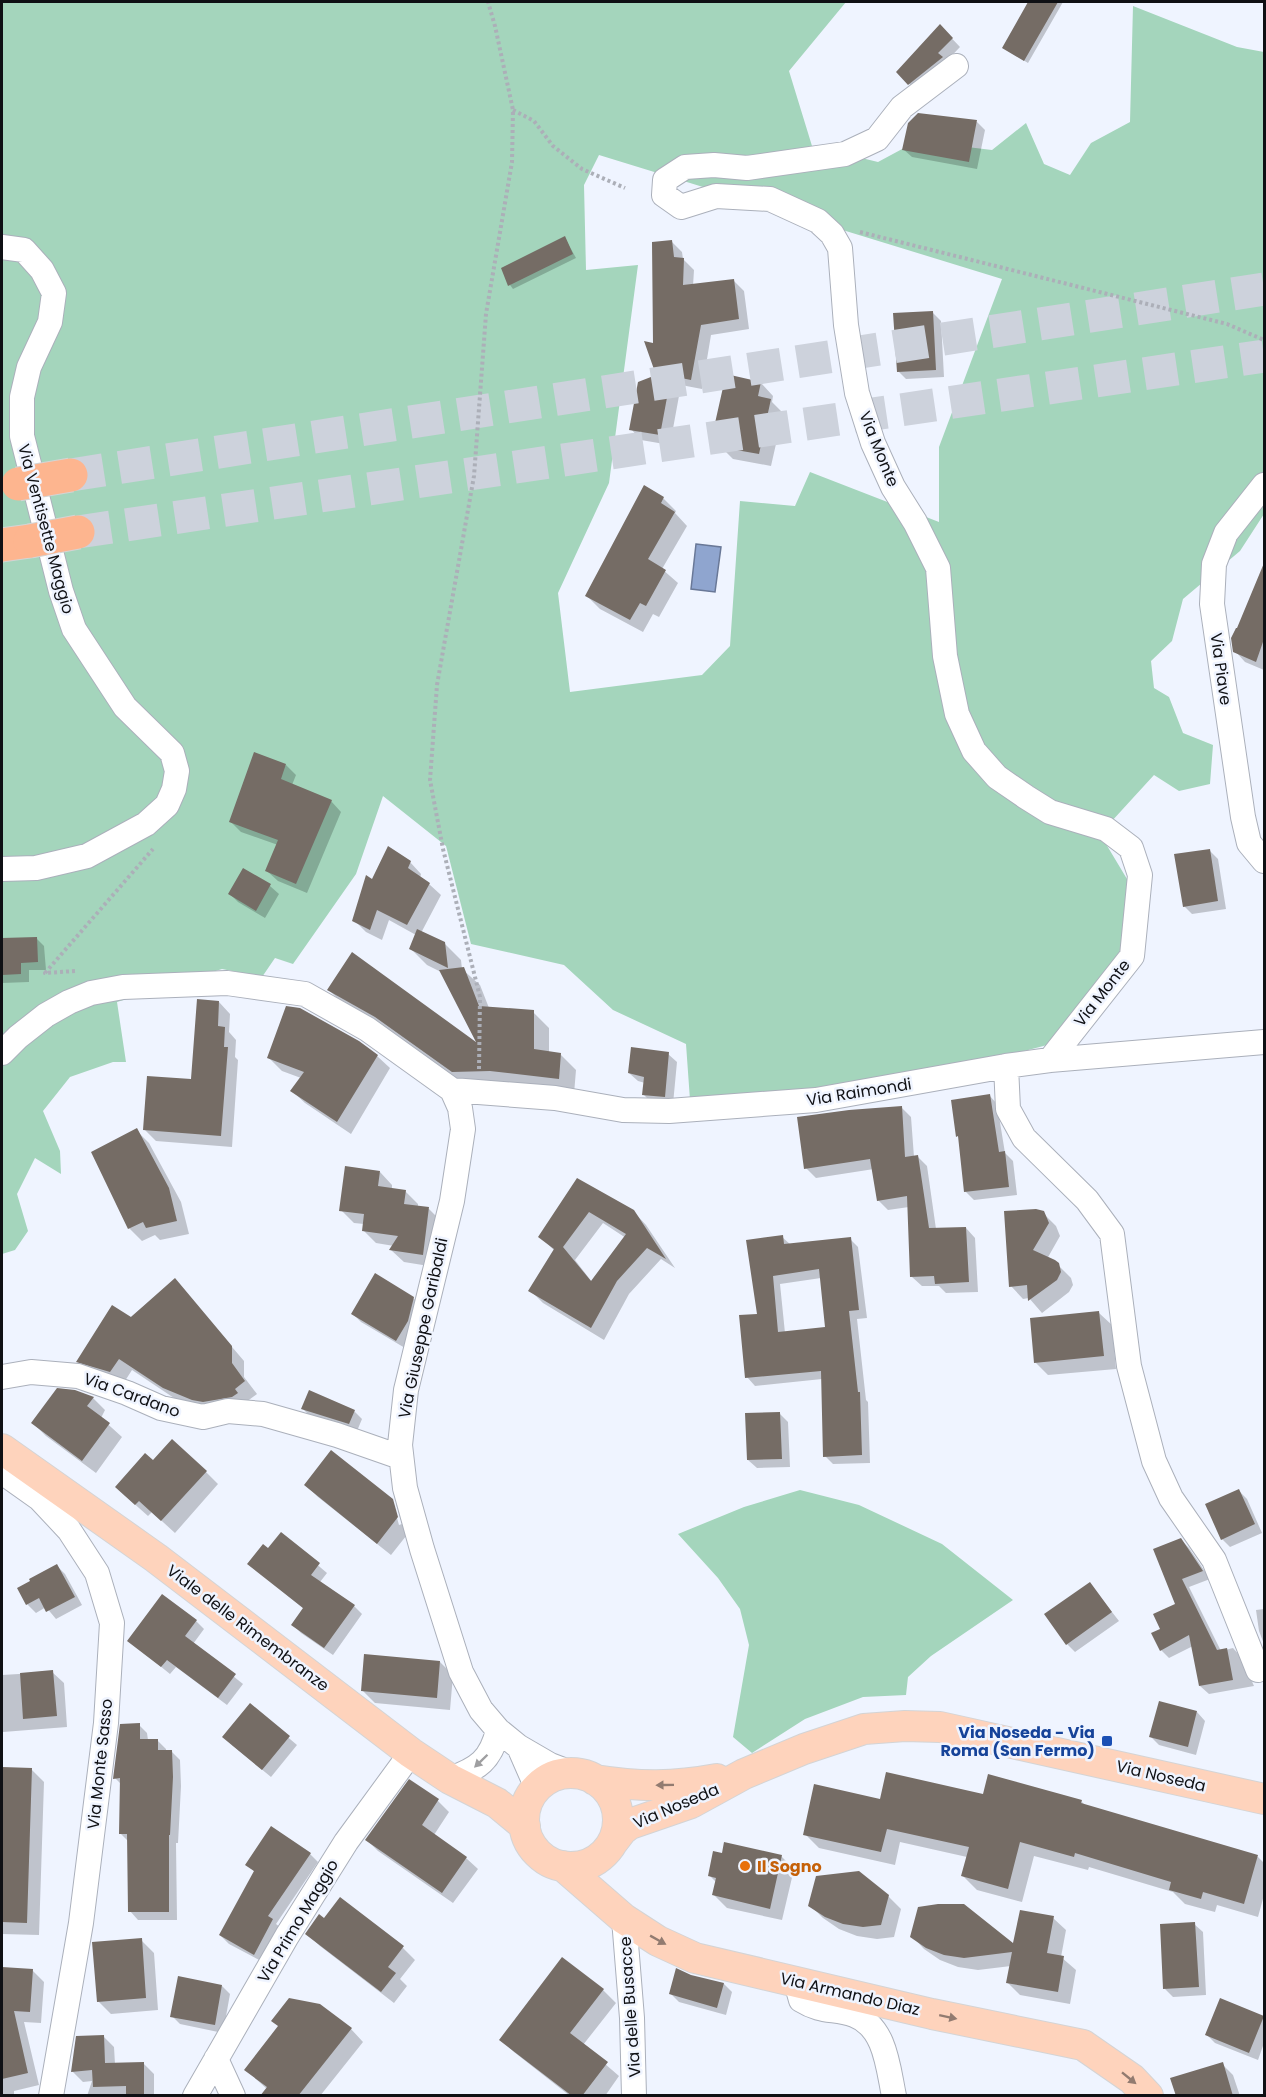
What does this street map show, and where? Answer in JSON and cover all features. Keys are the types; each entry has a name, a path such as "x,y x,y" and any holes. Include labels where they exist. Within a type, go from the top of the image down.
{"highway":[{"path":"10,485 71,475"},
{"path":"16,543 78,532"}],"main road":[{"name":"Viale delle Rimembranze","path":"2,1449 156,1558 411,1753 450,1779 497,1803 530,1805"},
{"name":"Via Noseda","path":"612,1843 630,1824 691,1803 744,1774 804,1749 864,1729 905,1725 940,1727 1264,1799"},
{"name":"Via Noseda","path":"583,1776 635,1786 687,1785 744,1774"},
{"path":"555,1776 583,1776 608,1791 617,1809 616,1832 612,1843 597,1859 586,1864 563,1866 540,1855 530,1841 530,1805 555,1776"},
{"name":"Via Armando Diaz","path":"563,1866 624,1919 658,1941 695,1958 932,2014 1083,2045 1132,2079 1148,2096"}],"street":[{"name":"Via Monte","path":"956,66 902,107 877,139 845,154 747,168 714,165 685,167 665,180 664,195 681,207 716,196 770,198 818,221 832,234 840,248 848,337 857,393 873,443 893,487 915,522 938,568 945,656 957,714 974,751 997,777 1050,812 1106,829 1131,848 1140,875 1132,957 1050,1060"},
{"name":"Via Ventisette Maggio","path":"2,246 24,250 42,270 54,293 50,322 29,367 22,397 21,436 61,591 74,629 125,707 172,753 177,771 174,789 167,805 146,824 87,856 36,868 2,869"},
{"name":"Via Piave","path":"1264,485 1226,533 1214,564 1212,604 1243,817 1249,843 1264,861"},
{"path":"2,1053 46,1015 91,993 123,987 227,983 305,994 368,1029 452,1090"},
{"name":"Via Raimondi","path":"452,1090 555,1098 623,1110 661,1112 816,1101 1050,1060 1264,1042"},
{"path":"1006,1066 1008,1109 1024,1138 1087,1200 1112,1234 1129,1366 1154,1461 1171,1498 1214,1560 1258,1670"},
{"name":"Via Giuseppe Garibaldi","path":"452,1090 460,1108 463,1129 452,1201 406,1390 400,1457 405,1488 461,1672 481,1710 498,1730 519,1747 550,1765 583,1776"},
{"name":"Via Cardano","path":"2,1377 32,1372 78,1376 172,1411 203,1417 228,1411 263,1414 337,1435 400,1457"},
{"name":"Via Monte Sasso","path":"2,1472 40,1499 69,1530 97,1574 112,1623 106,1723 86,1890 51,2096"},
{"path":"450,1779 468,1773 484,1761 494,1747 498,1730"},
{"name":"Via Giuseppe Garibaldi","path":"519,1747 530,1805"},
{"name":"Via Primo Maggio","path":"195,2096 287,1936 346,1842 411,1753"},
{"name":"Via delle Busacce","path":"624,1919 633,2018 634,2096"},
{"path":"796,1982 801,2000 813,2008 855,2016 876,2032 883,2047 894,2096"},
{"path":"216,2059 234,2096"}],"path":[{"path":"479,1091 480,997 443,849 430,780 437,685 474,476 486,314 512,162 513,111 488,2"},
{"path":"513,111 534,121 553,146 582,169 625,188"},
{"path":"818,221 1227,324 1264,340"},
{"path":"80,971 45,973 155,847"}],"green space":[{"path":"2,2 846,2 789,71 812,146 878,162 917,141 992,150 1026,123 1044,164 1070,175 1091,143 1130,122 1133,6 1237,47 1264,52 1264,514 1240,551 1183,599 1172,641 1151,661 1154,688 1169,697 1183,733 1213,745 1210,784 1179,791 1154,775 1100,834 1130,884 1125,928 1117,963 1047,1045 876,1090 690,1100 686,1044 613,1010 564,965 471,944 446,846 383,796 356,874 293,964 275,958 262,977 222,969 117,1002 126,1062 113,1062 70,1077 43,1111 60,1151 61,1174 35,1158 17,1194 28,1231 15,1250 2,1254","holes":["599,155 1002,279 939,447 939,522 810,472 795,506 740,501 730,646 702,675 570,692 558,593 609,483 638,265 586,270 584,185"]},
{"path":"800,1490 859,1505 942,1544 1013,1600 931,1656 908,1677 906,1695 863,1697 805,1719 752,1753 733,1737 749,1645 740,1609 718,1578 678,1534 744,1507"}],"water":[{"path":"696,544 721,547 715,592 691,589"}],"building":[{"path":"1028,2 1058,2 1024,61 1002,48"},
{"path":"940,24 953,38 938,53 943,57 908,85 896,72"},
{"path":"918,113 977,120 969,162 902,150 908,123"},
{"path":"565,236 573,254 508,286 501,268"},
{"path":"672,240 674,257 684,258 683,285 734,279 739,319 701,325 691,380 671,376 660,435 629,430 638,382 656,375 644,341 653,343 652,242"},
{"path":"933,311 936,370 897,372 893,313"},
{"path":"726,374 761,382 758,396 771,399 759,454 719,447 722,434 713,432"},
{"path":"644,485 664,497 661,503 675,512 648,559 666,570 646,606 640,603 630,620 585,596"},
{"path":"1264,563 1264,639 1256,662 1233,652 1231,638"},
{"path":"254,752 286,764 281,779 332,800 296,884 265,871 278,840 229,822"},
{"path":"388,846 411,861 408,868 430,883 407,925 377,910 370,930 352,921 366,875 372,879"},
{"path":"1210,849 1218,901 1183,907 1174,854"},
{"path":"243,868 271,884 256,911 228,894"},
{"path":"417,929 445,942 448,968 409,949"},
{"path":"37,937 38,962 21,963 21,974 2,975 2,938"},
{"path":"352,952 476,1042 439,970 464,967 479,1006 534,1010 534,1049 561,1053 559,1079 490,1071 452,1072 375,1017 327,990"},
{"path":"197,999 219,1001 218,1026 225,1027 224,1047 228,1047 221,1136 143,1130 147,1076 191,1079"},
{"path":"286,1006 300,1008 359,1041 378,1055 337,1122 290,1091 304,1072 267,1058"},
{"path":"631,1047 669,1052 665,1097 642,1095 644,1077 628,1073"},
{"path":"990,1094 999,1152 1005,1151 1009,1187 964,1192 958,1136 956,1137 951,1100"},
{"path":"902,1106 905,1157 918,1155 929,1228 966,1227 969,1282 935,1284 934,1276 910,1277 907,1196 877,1201 870,1159 804,1169 797,1117"},
{"path":"137,1128 169,1188 177,1221 146,1228 143,1222 128,1229 91,1152"},
{"path":"345,1166 380,1171 378,1186 406,1190 404,1204 429,1207 423,1255 389,1250 398,1236 362,1231 364,1214 339,1211"},
{"path":"577,1178 634,1210 666,1259 647,1248 617,1281 591,1328 528,1291 554,1249 538,1237","holes":["589,1212 626,1234 591,1281 563,1247"]},
{"path":"1036,1209 1044,1211 1049,1223 1033,1250 1059,1263 1061,1272 1057,1280 1028,1301 1027,1285 1009,1287 1004,1211"},
{"path":"783,1235 784,1244 851,1237 859,1310 849,1311 858,1392 860,1392 862,1455 823,1457 821,1371 745,1378 739,1315 757,1314 746,1240","holes":["819,1269 825,1327 778,1332 773,1276"]},
{"path":"375,1273 414,1297 408,1321 396,1341 351,1314"},
{"path":"175,1278 232,1346 232,1363 245,1381 235,1389 238,1393 232,1397 203,1402 192,1400 163,1388 119,1359 110,1372 76,1362 112,1305 131,1317"},
{"path":"1099,1311 1104,1356 1034,1363 1030,1318"},
{"path":"57,1388 75,1390 94,1397 87,1406 110,1423 82,1461 31,1423"},
{"path":"309,1390 355,1410 349,1424 301,1409"},
{"path":"780,1412 782,1459 747,1460 745,1413"},
{"path":"172,1439 207,1471 161,1521 139,1501 135,1505 115,1487 145,1453 153,1460"},
{"path":"331,1450 393,1499 398,1517 377,1544 304,1485"},
{"path":"1239,1489 1255,1524 1221,1540 1205,1504"},
{"path":"281,1532 320,1563 311,1575 355,1605 324,1648 291,1625 303,1608 247,1564 263,1544 268,1548"},
{"path":"1181,1538 1203,1571 1182,1579 1217,1650 1227,1648 1233,1680 1199,1686 1189,1635 1160,1651 1151,1633 1160,1629 1153,1614 1175,1604 1153,1549"},
{"path":"57,1564 75,1597 46,1612 39,1598 26,1605 17,1588"},
{"path":"1090,1582 1112,1612 1066,1645 1044,1614"},
{"path":"162,1594 197,1620 185,1636 236,1674 218,1698 167,1660 161,1667 127,1641"},
{"path":"364,1654 440,1661 437,1698 361,1691"},
{"path":"53,1670 57,1716 23,1719 20,1673"},
{"path":"1159,1701 1197,1711 1188,1747 1149,1737"},
{"path":"250,1703 290,1736 262,1770 222,1737"},
{"path":"140,1723 140,1739 158,1739 158,1750 172,1750 169,1912 128,1912 127,1834 119,1834 120,1778 113,1779 120,1724"},
{"path":"2,1767 32,1768 27,1923 2,1922"},
{"path":"886,1772 983,1794 988,1774 1082,1800 1081,1803 1258,1855 1244,1904 1203,1892 1201,1899 1169,1890 1171,1882 1075,1853 1074,1857 1020,1842 1008,1889 961,1876 969,1847 887,1829 881,1852 803,1835 814,1784 880,1799"},
{"path":"409,1779 439,1799 422,1825 467,1857 442,1893 365,1840"},
{"path":"271,1826 311,1853 268,1916 273,1919 254,1955 219,1935 254,1871 245,1865"},
{"name":"Il Sogno","path":"724,1842 782,1855 770,1909 712,1895 716,1878 708,1876 713,1851 722,1853"},
{"path":"859,1871 889,1895 881,1925 863,1927 843,1924 825,1917 808,1906 816,1876"},
{"path":"340,1897 404,1946 388,1967 396,1973 381,1992 305,1934 319,1914 324,1918"},
{"path":"964,1904 1013,1943 1020,1910 1054,1916 1047,1953 1064,1956 1058,1992 1006,1983 1012,1952 964,1958 944,1955 926,1948 910,1937 918,1907"},
{"path":"1195,1922 1199,1987 1163,1989 1160,1924"},
{"path":"142,1938 146,1998 97,2002 92,1942"},
{"path":"562,1957 604,1989 570,2033 608,2062 582,2096 572,2096 499,2040"},
{"path":"2,1967 33,1969 30,2012 14,2011 28,2073 2,2079"},
{"path":"676,1968 691,1975 724,1983 717,2008 669,1994"},
{"path":"178,1976 222,1985 215,2025 170,2017"},
{"path":"289,1998 320,2004 352,2028 298,2096 260,2096 267,2087 244,2070 278,2026 271,2021"},
{"path":"1220,1998 1264,2016 1249,2053 1205,2035"},
{"path":"104,2035 105,2063 144,2062 144,2096 126,2096 126,2086 93,2087 92,2070 71,2072 76,2036"},
{"path":"1223,2062 1233,2096 1176,2096 1170,2078"}],"tunnel":[{"path":"71,475 1264,289"},
{"path":"78,532 1264,356"}],"place":[{"name":"Via Noseda - Via Roma (San Fermo)","path":"1107,1741"},
{"name":"Il Sogno","path":"745,1866"}]}
